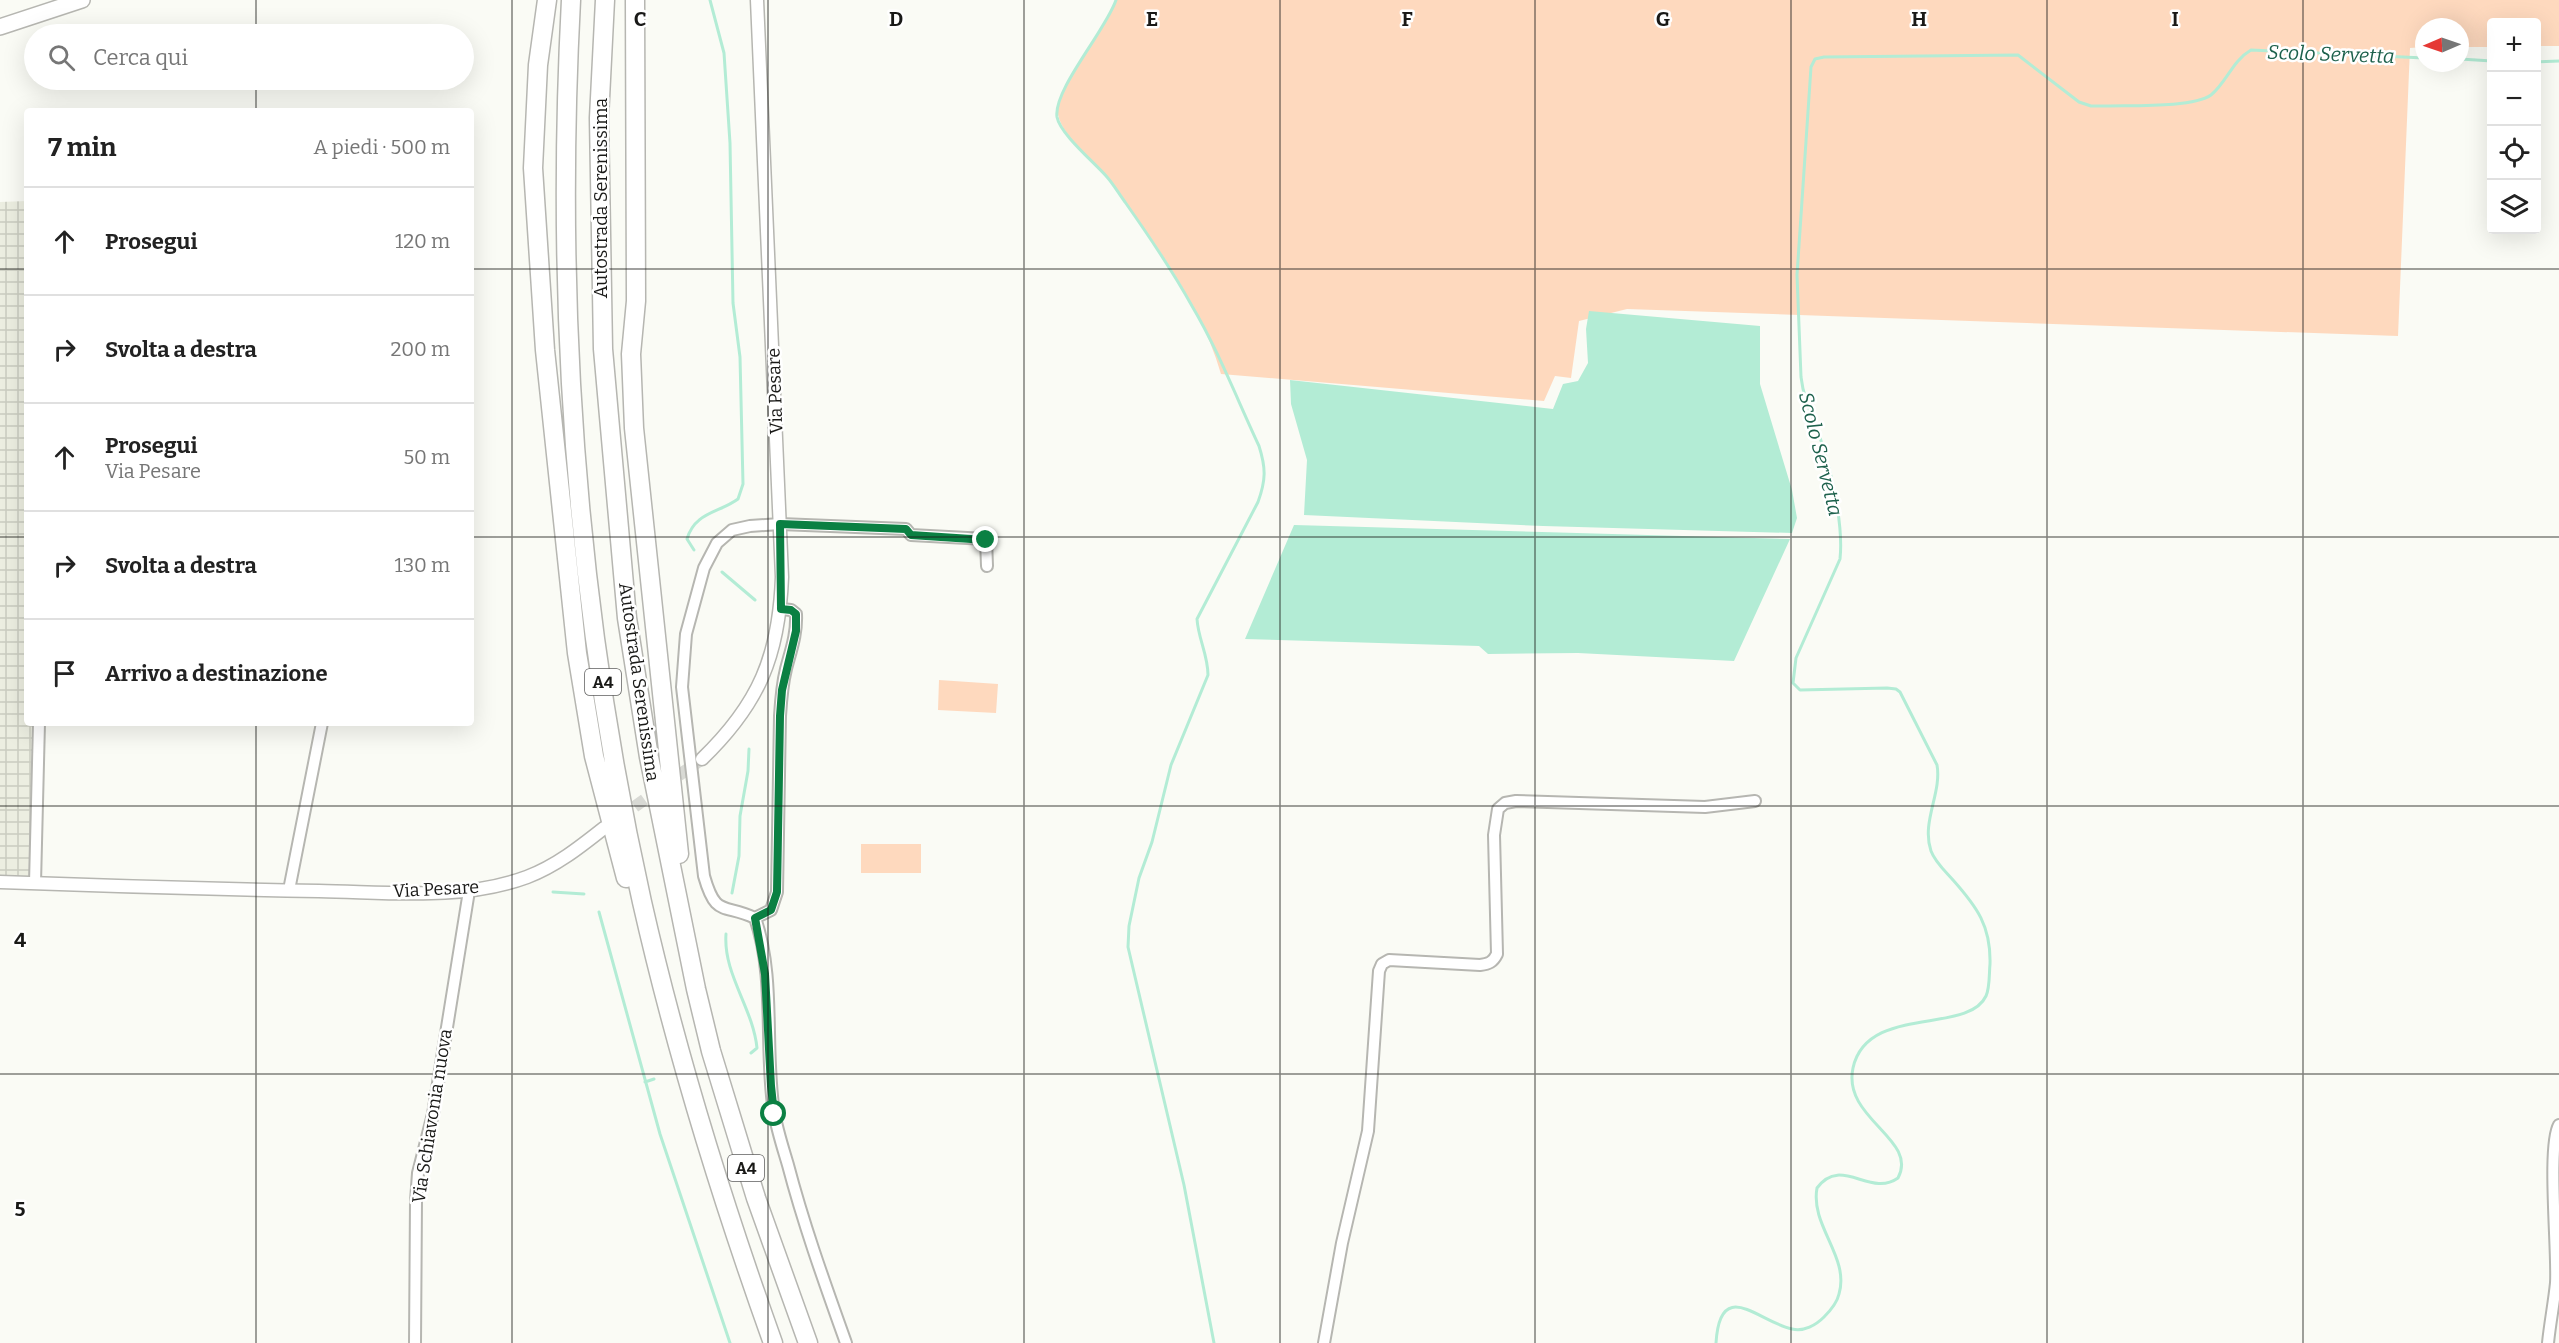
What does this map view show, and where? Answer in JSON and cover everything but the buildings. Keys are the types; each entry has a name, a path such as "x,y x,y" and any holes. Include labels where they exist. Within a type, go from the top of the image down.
{"highway":[{"path":"547,0 538,65 533,168 545,350 577,653 594,756 644,953 657,1000 677,1042"},
{"name":"Autostrada Serenissima","path":"571,0 565,115 569,348 576,464 593,619 614,759 642,901 677,1042 710,1160 773,1343"},
{"name":"Autostrada Serenissima","path":"606,0 599,118 603,349 611,462 627,618 649,757 696,989 711,1051 756,1198 808,1343"},
{"path":"635,0 636,301 631,354 634,428 680,865 698,957 696,989"}],"main road":[{"path":"0,27 82,0"}],"street":[{"name":"Via Pesare","path":"702,759 720,741 745,708 760,683 772,655 781,609 780,524 757,0"},
{"path":"781,609 791,610 796,614 796,620 793,646 782,690 780,716 777,892 771,910 755,918 724,910 710,895 704,876 683,696 686,634 704,568 717,543 732,530 780,524 906,529 911,535 986,540 987,566"},
{"path":"35,883 39,726"},
{"path":"289,890 321,726"},
{"path":"1324,1343 1342,1243 1368,1131 1379,971 1382,964 1389,960 1480,965 1494,960 1497,954 1494,835 1498,809 1504,803 1516,801 1705,807 1755,801"},
{"name":"Via Pesare","path":"0,882 432,893 469,891 526,878 544,870 567,857 604,828"},
{"name":"Via Schiavonia nuova","path":"415,1343 418,1173 434,1114 469,891"},
{"path":"755,918 765,974 774,1114 806,1228 846,1343"},
{"path":"2548,1343 2556,1282 2554,1154 2556,1130 2559,1125"}],"shaded area":[{"path":"1116,0 2559,0 2559,46 2541,46 2541,18 2487,18 2487,47 2469,47 2469,18 2415,18 2415,48 2410,48 2398,336 1627,309 1579,321 1571,378 1555,376 1544,401 1221,374 1197,313 1175,275 1116,188 1068,135 1058,116 1062,94 1069,80 1110,14"},
{"path":"24,201 24,726 40,726 35,883 0,883 0,202"},
{"path":"1589,311 1760,326 1760,384 1792,490 1797,518 1792,533 1543,526 1304,515 1307,460 1291,404 1290,380 1553,409 1563,384 1578,381 1588,363 1586,329"},
{"path":"1294,525 1790,539 1734,661 1578,653 1488,654 1479,646 1245,639"},
{"path":"939,680 998,684 996,713 938,710"},
{"path":"861,844 921,844 921,873 861,873"}],"waterway":[{"path":"694,550 687,539 696,523 708,514 738,499 743,484 740,357 733,303 730,143 724,53 710,0"},
{"path":"1116,0 1071,76 1058,105 1057,117 1064,132 1112,183 1184,293 1227,375 1259,446 1264,468 1263,487 1258,502 1197,619 1208,675 1171,765 1152,842 1139,878 1129,926 1128,947 1184,1185 1214,1343"},
{"name":"Scolo Servetta","path":"1716,1343 1719,1323 1725,1312 1733,1307 1743,1308 1779,1325 1796,1330 1814,1325 1831,1309 1838,1297 1841,1280 1835,1254 1819,1215 1816,1202 1817,1188 1826,1179 1836,1175 1887,1183 1898,1178 1902,1164 1890,1140 1858,1101 1853,1086 1853,1068 1862,1048 1877,1035 1896,1027 1960,1015 1976,1008 1986,996 1989,980 1990,951 1981,918 1976,908 1938,863 1931,851 1928,829 1937,786 1937,765 1900,692 1887,688 1800,690 1793,683 1796,658 1840,559 1841,544 1838,510 1830,474 1801,377 1797,275 1811,67 1815,59 1824,57 2018,55 2079,102 2091,106 2144,106 2190,102 2211,95 2239,60 2251,50 2415,58"},
{"name":"Scolo Servetta","path":"2469,60 2487,61"},
{"name":"Scolo Servetta","path":"2541,62 2559,61"},
{"path":"722,572 755,600"},
{"path":"732,893 739,856 740,816 748,771 749,749"},
{"path":"553,892 584,894"},
{"path":"599,912 660,1134 730,1343"},
{"path":"726,934 729,963 754,1033 757,1048 751,1053"},
{"path":"645,1082 654,1079"}],"tunnel":[{"path":"620,817 702,759"}],"route":[{"path":"774,1114 765,974 762,946 755,918 771,910 777,892 780,716 782,690 796,631 796,614 791,610 781,609 780,524 906,529 911,535 986,540"}]}
